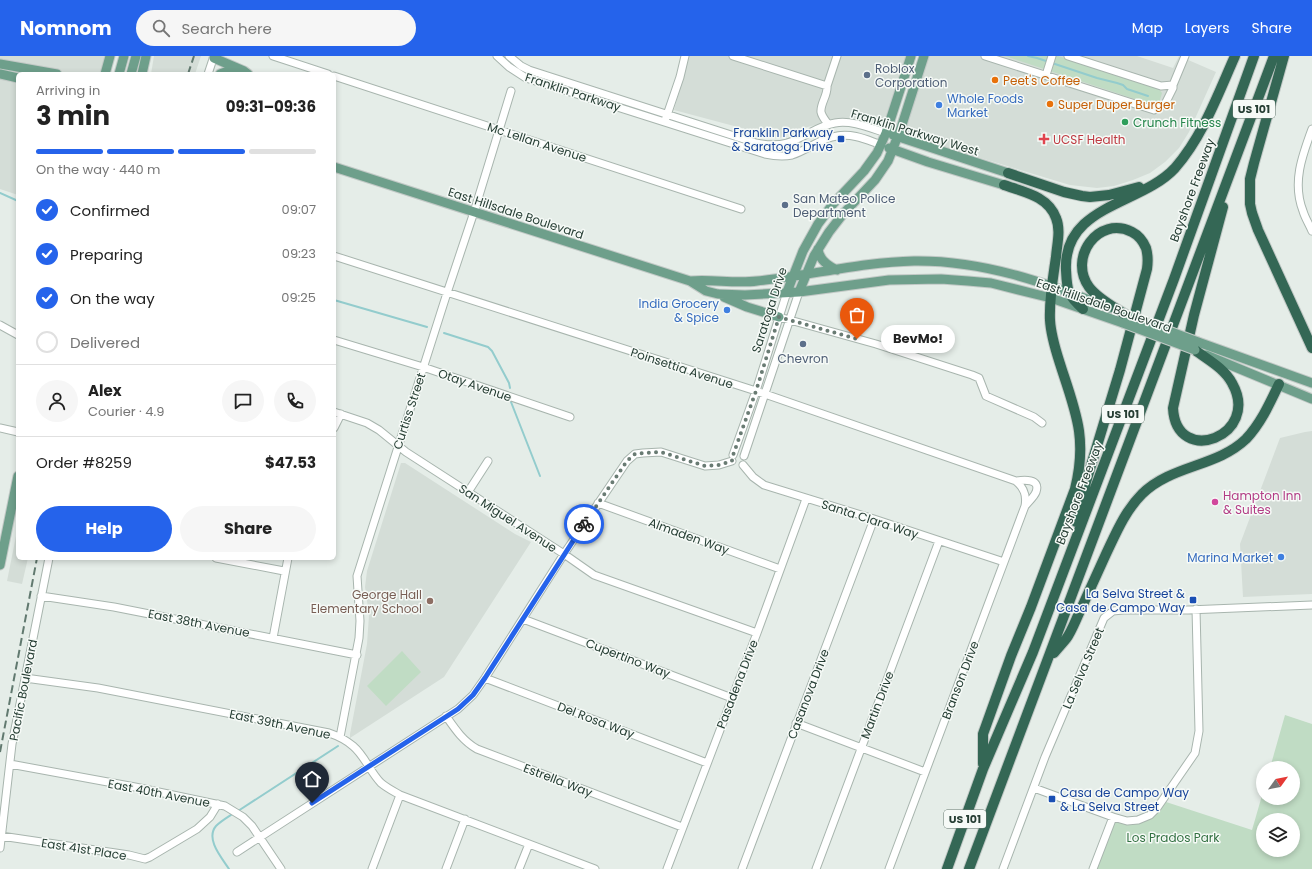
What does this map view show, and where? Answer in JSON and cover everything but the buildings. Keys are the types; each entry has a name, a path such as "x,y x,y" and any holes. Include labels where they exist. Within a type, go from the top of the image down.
{"highway":[{"path":"1084,309 1074,301 1068,291 1066,266 1072,241 1088,220 1101,211 1138,194 1160,180 1173,169 1199,132 1235,56"},
{"name":"Bayshore Freeway","path":"947,869 983,769 1022,680 1174,279 1254,56"},
{"name":"US 101","path":"969,869 1050,657 1274,56"},
{"path":"1284,56 1252,171 1250,196 1252,213 1258,230 1312,348"},
{"path":"1008,173 1073,194 1082,196 1099,196 1127,191 1144,185 1162,175 1184,155"},
{"path":"1197,346 1228,377 1235,390 1237,404 1235,419 1231,427 1219,437 1204,441 1187,437 1180,431 1174,420 1173,408 1194,315 1234,163"},
{"path":"983,769 983,734 1011,656 1072,497 1079,472 1081,453 1079,427 1075,409 1052,338 1050,320 1052,286 1058,238 1058,223 1049,205 1037,197 1004,186"},
{"path":"1067,561 1086,482 1120,370 1147,269 1146,247 1137,235 1123,229 1108,230 1096,236 1087,246 1082,259 1083,275 1090,288 1125,319"},
{"path":"1050,657 1067,638 1119,527 1126,514 1137,500 1149,487 1164,478 1219,456 1242,442 1252,432 1263,416 1279,384"}],"main road":[{"path":"106,72 110,56"},
{"path":"120,72 124,56"},
{"path":"132,72 136,56"},
{"name":"Saratoga Drive","path":"787,292 806,243 818,224 833,204 864,171 882,145 911,56"},
{"name":"Saratoga Drive","path":"799,292 818,249 829,232 843,214 882,171 894,149 924,56"},
{"path":"214,57 244,72"},
{"path":"0,64 46,72"},
{"path":"225,72 236,68"},
{"path":"0,74 16,78"},
{"name":"Franklin Parkway West","path":"886,133 1008,173"},
{"name":"Franklin Parkway West","path":"882,145 1004,186"},
{"name":"East Hillsdale Boulevard","path":"336,168 690,281 706,291 718,294 745,295 799,292 876,281 941,279 991,283 1125,319"},
{"path":"818,249 818,254 828,266 837,270"},
{"name":"East Hillsdale Boulevard","path":"690,281 704,280 744,282 913,261 959,263 1012,274 1068,291 1125,319 1197,346 1312,383"},
{"path":"718,294 747,307 779,317"},
{"name":"East Hillsdale Boulevard","path":"1197,346 1312,399"},
{"path":"1279,384 1283,373"},
{"path":"0,564 16,486"}],"street":[{"path":"273,56 322,72"},
{"name":"Franklin Parkway","path":"497,56 508,67 526,78 654,118"},
{"name":"Franklin Parkway","path":"509,56 521,66 529,70 656,110"},
{"path":"664,122 680,77 685,56"},
{"path":"733,56 827,86"},
{"path":"828,124 821,111 827,86 837,56"},
{"path":"985,56 1154,110 1165,104 1173,88 1172,84 1185,56"},
{"path":"1046,75 1052,56"},
{"path":"1068,56 1161,86 1172,84"},
{"path":"209,72 214,57"},
{"name":"Mc Lellan Avenue","path":"336,77 741,209"},
{"path":"1161,86 1163,89 1165,104"},
{"name":"Curtiss Street","path":"340,737 357,655 360,621 356,576 474,212 511,91"},
{"name":"Franklin Parkway West","path":"656,110 756,143 767,145 785,144 828,124 840,122 853,123 886,133"},
{"name":"Franklin Parkway West","path":"654,118 752,151 780,156 792,155 805,150 821,140 838,135 854,136 882,145"},
{"path":"1312,129 1302,155 1298,182 1300,200 1312,231"},
{"name":"Poinsettia Avenue","path":"336,257 756,391 1016,481 1025,491"},
{"name":"Saratoga Drive","path":"733,458 787,292"},
{"name":"Saratoga Drive","path":"744,456 799,292"},
{"path":"779,317 876,344 972,375 979,378 986,396 1034,417 1042,423"},
{"path":"0,325 16,334"},
{"name":"Otay Avenue","path":"336,341 423,367 570,417"},
{"name":"San Miguel Avenue","path":"337,413 368,423 406,452 594,575 757,633"},
{"path":"0,428 16,432"},
{"path":"237,852 458,709 473,695 598,503 627,461 635,454 661,452 705,466 719,465 733,458 739,453 744,456 745,460 743,465 736,466 733,458"},
{"path":"468,492 488,461"},
{"name":"Santa Clara Way","path":"743,465 753,477 764,485 874,519 1004,562"},
{"path":"1016,481 1029,480 1035,484 1035,493 1025,506"},
{"name":"Branson Drive","path":"889,869 1025,506 1025,491"},
{"name":"Pasadena Drive","path":"667,869 757,633 806,498"},
{"name":"Almaden Way","path":"598,503 780,569"},
{"name":"Casanova Drive","path":"742,869 874,519"},
{"name":"Martin Drive","path":"816,869 939,540"},
{"name":"Pacific Boulevard","path":"0,848 12,744 49,560"},
{"path":"228,560 284,571"},
{"path":"273,638 284,571 287,560"},
{"name":"East 38th Avenue","path":"41,596 114,607 357,655"},
{"name":"La Selva Street","path":"1003,869 1045,757 1104,618 1113,611 1123,610 1312,605"},
{"path":"1034,788 1127,821 1138,820 1150,815 1161,802 1195,753 1199,731 1196,609"},
{"name":"Cupertino Way","path":"523,619 732,698"},
{"name":"East 39th Avenue","path":"25,678 119,692 329,733 340,737 354,747 381,783 388,789 400,795 593,869"},
{"name":"Del Rosa Way","path":"485,678 707,763"},
{"name":"Estrella Way","path":"446,716 459,735 477,749 682,827"},
{"path":"796,723 925,772"},
{"name":"East 40th Avenue","path":"10,764 218,804 243,817 252,826 281,869"},
{"path":"372,869 400,795"},
{"name":"East 41st Place","path":"1,836 129,855 145,859 197,829 210,817 218,804"},
{"path":"1093,869 1113,817"},
{"path":"446,869 464,819"},
{"path":"519,869 529,844"}],"shaded area":[{"path":"0,56 107,56 103,72 16,72 16,194 0,189"},
{"path":"154,56 201,56 196,72 151,72"},
{"path":"689,56 906,56 883,125 862,120 837,119 804,128 779,138 674,110"},
{"path":"927,56 1137,56 1173,68 1179,56 1216,72 1189,132 1179,148 1165,162 1150,173 1133,180 1114,186 1097,188 1070,185 901,134"},
{"path":"1312,431 1312,594 1243,597 1240,544 1280,438"},
{"name":"George Hall Elementary School","path":"401,463 405,463 515,534 531,542 444,677 350,738 367,644 369,615 365,587 367,571"},
{"path":"16,536 16,560 28,560 22,584 7,581"}],"green space":[{"path":"1005,56 1058,56 1158,88 1162,93 1159,103 1150,104"},
{"path":"402,651 421,672 386,706 367,686"},
{"name":"Los Prados Park","path":"1285,715 1312,724 1312,869 1093,869 1111,817 1139,821 1163,801 1252,830 1256,816 1256,857 1300,857 1300,813 1257,813 1259,805 1300,805 1300,761 1272,761"}],"waterway":[{"path":"1028,56 1117,83 1123,85 1127,89 1148,96"},
{"path":"0,193 16,200"},
{"path":"336,301 427,327"},
{"path":"444,333 488,347 492,351 509,383 510,388"},
{"path":"511,402 540,476"},
{"path":"238,811 338,746"},
{"path":"229,869 219,854 212,837 216,826 234,813"}],"railway":[{"path":"189,72 194,56"},
{"path":"0,752 37,560"}],"way so far":[{"path":"584,524 627,461 635,454 661,452 705,466 719,465 732,461 779,317 857,339"}],"place":[{"name":"Roblox Corporation","path":"867,75"},
{"name":"Peet's Coffee","path":"995,80"},
{"name":"Super Duper Burger","path":"1050,104"},
{"name":"Whole Foods Market","path":"939,105"},
{"name":"Crunch Fitness","path":"1125,122"},
{"name":"Franklin Parkway & Saratoga Drive","path":"841,139"},
{"name":"UCSF Health","path":"1044,139"},
{"name":"San Mateo Police Department","path":"785,205"},
{"name":"India Grocery & Spice","path":"727,310"},
{"name":"BevMo!","path":"857,339"},
{"name":"Chevron","path":"803,344"},
{"name":"Hampton Inn & Suites","path":"1215,502"},
{"name":"Marina Market","path":"1281,557"},
{"name":"La Selva Street & Casa de Campo Way","path":"1193,600"},
{"name":"George Hall Elementary School","path":"430,601"},
{"name":"Casa de Campo Way & La Selva Street","path":"1052,799"}],"route":[{"path":"312,803 458,709 473,695 584,524"}]}
